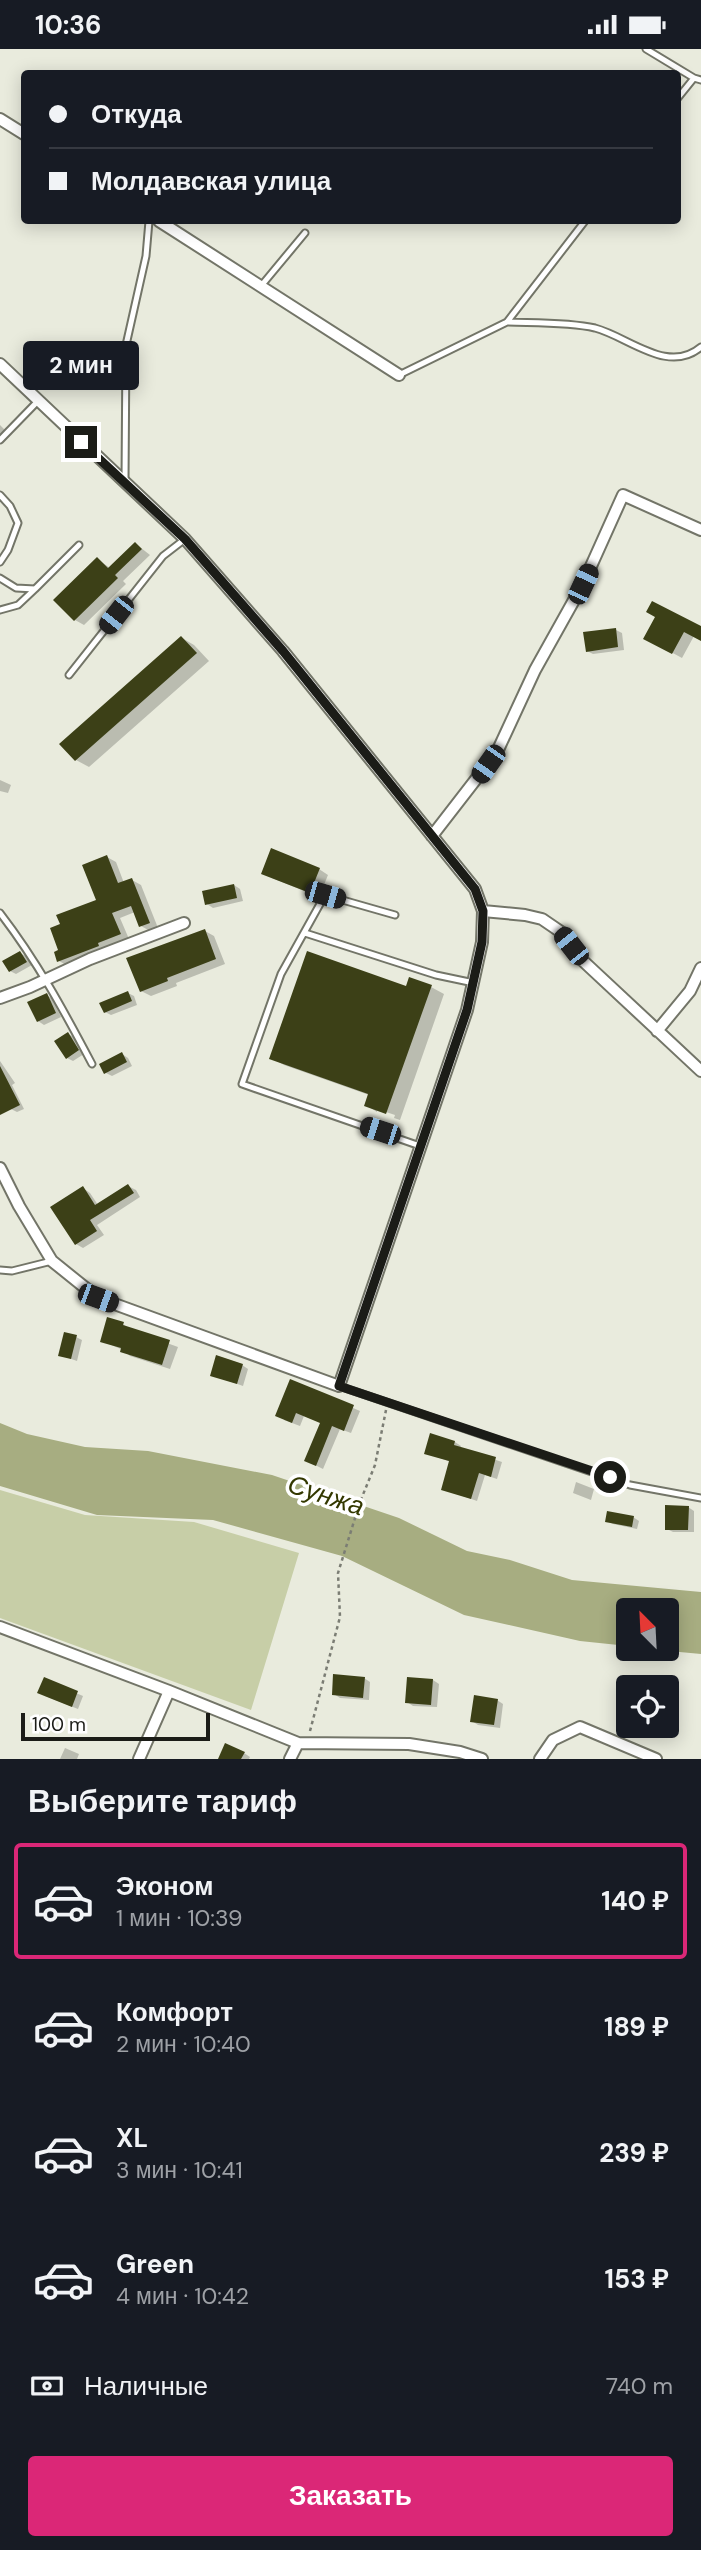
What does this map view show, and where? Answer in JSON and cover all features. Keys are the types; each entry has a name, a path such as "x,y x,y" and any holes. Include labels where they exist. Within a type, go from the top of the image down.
{"street":[{"path":"0,118 21,132"},
{"path":"164,224 399,375"},
{"path":"0,364 185,539 283,651 475,889 483,911 482,942 467,1010 339,1386 98,1298 52,1261 0,1168"},
{"path":"432,836 497,752 535,670 583,584 623,495 701,530"},
{"path":"483,911 542,919 561,932 582,960 701,1071"},
{"path":"0,998 90,959 184,923"},
{"path":"657,1031 690,991 701,968"},
{"path":"0,1627 303,1743 409,1744 460,1752 482,1759"},
{"path":"139,1759 169,1691"},
{"path":"540,1759 553,1740 580,1727 656,1759"},
{"path":"290,1759 303,1743"}],"lane":[{"path":"646,49 697,79 681,95"},
{"path":"125,484 126,345 146,256 149,224"},
{"path":"399,375 508,321 583,224"},
{"path":"261,286 304,233"},
{"path":"508,321 593,328 616,335 646,351 673,358 690,356 701,347"},
{"path":"0,440 38,401"},
{"path":"0,495 10,506 18,523 8,550 0,562"},
{"path":"69,675 163,556 185,539"},
{"path":"0,610 18,605 79,545"},
{"path":"0,578 16,588 36,589"},
{"path":"395,915 325,895 281,974 242,1084 421,1147"},
{"path":"0,913 46,979 92,1064"},
{"path":"305,933 436,975 474,983"},
{"path":"0,1270 12,1271 52,1261"},
{"path":"339,1386 630,1485 701,1498"}],"path":[{"path":"303,1743 340,1617 338,1573 360,1502 375,1465 387,1403"}],"shaded area":[{"path":"0,1490 85,1515 194,1522 299,1553 251,1710 0,1618"}],"water":[{"name":"Сунжа","path":"0,1423 27,1434 85,1447 148,1451 272,1475 399,1518 467,1551 510,1560 572,1580 701,1592 701,1654 679,1652 679,1598 616,1598 616,1645 580,1641 464,1615 342,1556 213,1520 97,1515 0,1486"}],"building":[{"path":"135,542 142,549 115,575 118,578 74,621 53,600 97,557 108,568"},
{"path":"652,601 701,626 701,641 684,632 672,654 643,639 655,617 646,612"},
{"path":"616,628 618,647 586,652 583,632"},
{"path":"181,636 197,653 75,761 59,744"},
{"path":"271,848 320,868 310,893 261,874"},
{"path":"107,855 118,883 132,878 150,923 139,927 131,906 112,913 121,934 98,943 99,946 57,962 54,952 58,950 50,928 60,924 56,915 96,900 82,865"},
{"path":"234,884 237,898 205,905 202,891"},
{"path":"205,929 216,959 140,992 126,958"},
{"path":"20,951 27,962 9,972 2,961"},
{"path":"307,951 406,986 409,977 432,985 386,1114 364,1106 368,1094 269,1059"},
{"path":"128,991 132,1001 104,1013 99,1003"},
{"path":"47,993 56,1013 37,1022 27,1002"},
{"path":"68,1032 79,1050 66,1059 54,1041"},
{"path":"122,1052 127,1062 104,1074 99,1064"},
{"path":"0,1066 20,1105 0,1115"},
{"path":"128,1184 134,1193 90,1220 97,1231 75,1245 50,1207 83,1186 95,1205"},
{"path":"107,1317 170,1340 162,1365 120,1352 121,1348 100,1342"},
{"path":"64,1332 77,1335 71,1359 58,1356"},
{"path":"216,1355 243,1364 237,1384 210,1376"},
{"path":"290,1379 354,1405 344,1431 332,1426 316,1466 304,1461 320,1423 296,1413 292,1423 275,1416"},
{"path":"430,1433 455,1441 454,1445 496,1457 491,1477 479,1473 471,1499 441,1490 449,1461 424,1454"},
{"path":"665,1505 689,1506 688,1530 665,1530"},
{"path":"607,1511 634,1516 632,1527 605,1522"},
{"path":"333,1674 365,1677 363,1698 332,1695"},
{"path":"44,1677 78,1691 72,1707 37,1693"},
{"path":"407,1677 433,1679 431,1705 405,1703"},
{"path":"474,1695 498,1699 494,1725 470,1722"},
{"path":"225,1743 245,1752 241,1759 218,1759"}],"route":[{"path":"81,442 185,539 283,651 475,889 483,911 482,942 467,1010 339,1386 610,1477"}]}
